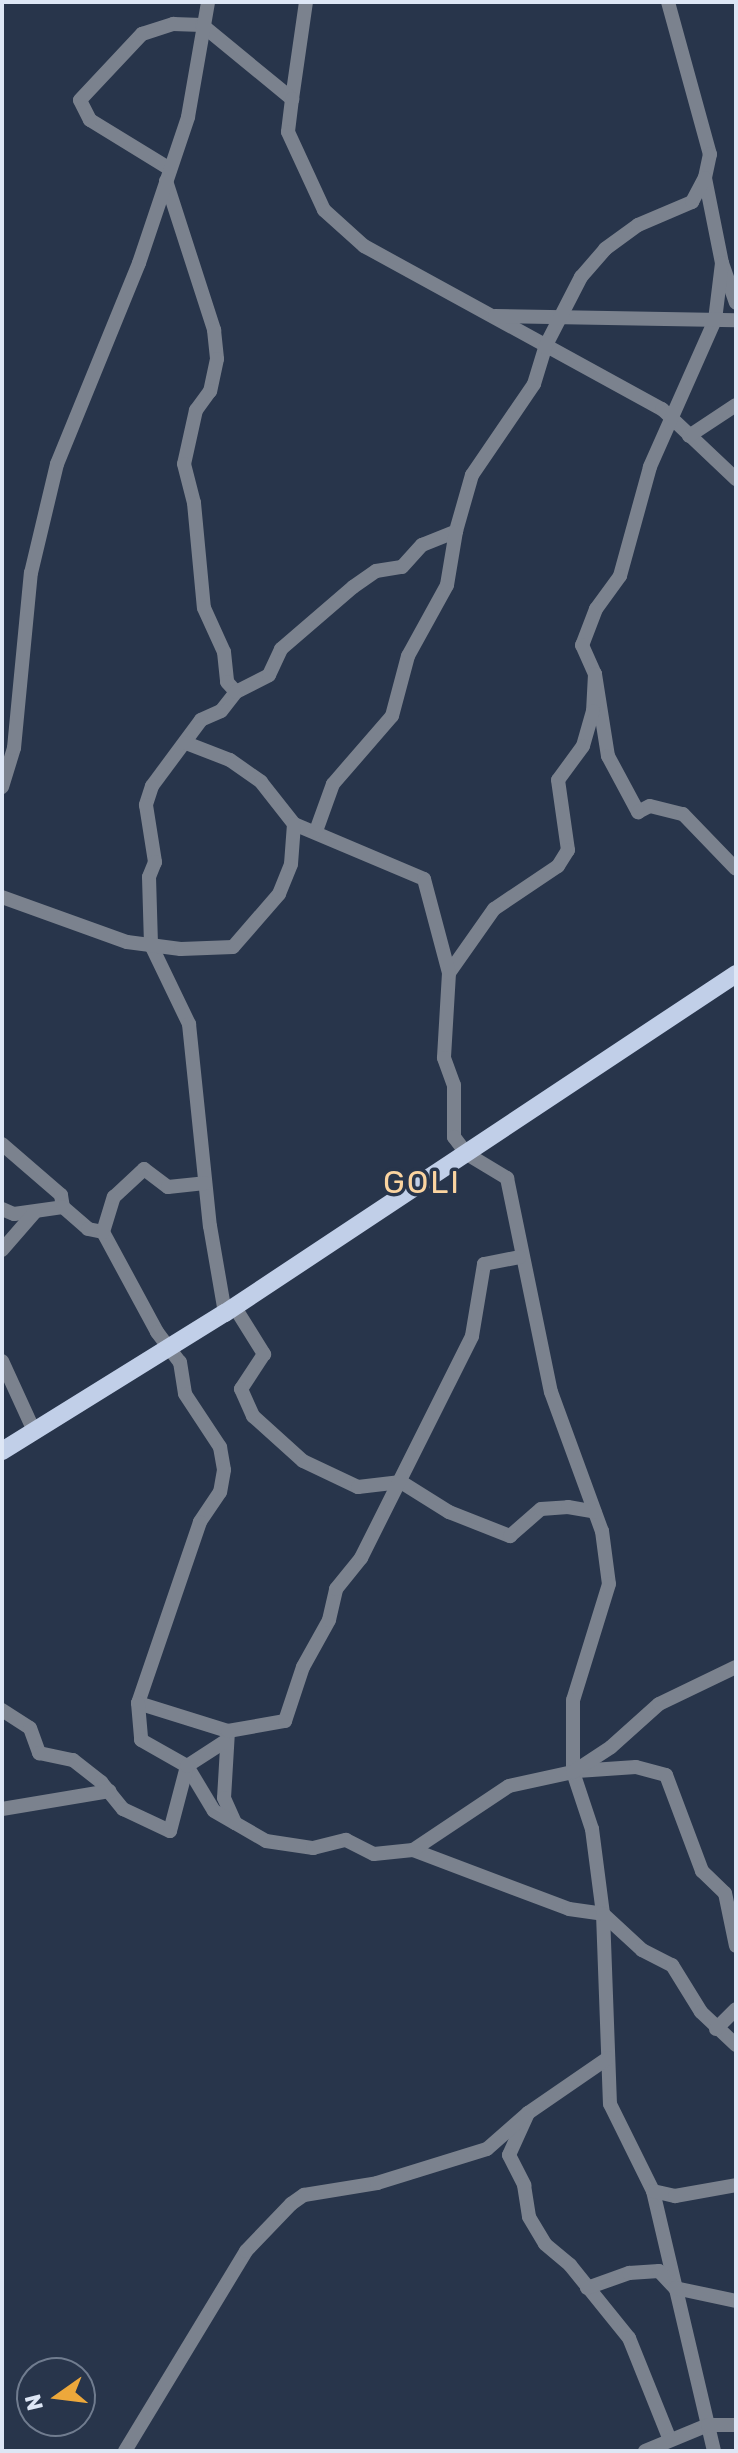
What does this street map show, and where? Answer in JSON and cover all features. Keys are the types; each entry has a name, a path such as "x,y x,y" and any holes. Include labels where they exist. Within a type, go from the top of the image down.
{"main road":[{"path":"2,1451 230,1309 736,974"}],"street":[{"path":"2,787 14,748 31,573 57,464 135,276 188,117 208,2"},
{"path":"306,2 288,132 324,210 364,246 495,316 672,419 736,479"},
{"path":"316,831 333,784 392,716 408,656 447,585 456,531 472,475 534,384 545,347 563,318 565,303 581,277 605,249 638,225 692,202 705,178 710,154 668,2"},
{"path":"236,692 227,682 224,652 204,608 194,503 184,464 196,410 210,391 217,359 214,330 168,175 90,120 80,100 142,34 173,24 202,25 292,99"},
{"path":"705,178 722,263 736,303"},
{"path":"722,263 715,320 640,495 620,576 596,609 582,645 595,674 608,756 638,812 650,806 683,814 736,869"},
{"path":"495,316 736,320"},
{"path":"689,436 736,405"},
{"path":"456,531 422,545 402,567 376,571 353,587 281,649 269,675 236,692 221,711 201,720 152,786 146,805 155,862 149,877 151,945 189,1024 203,1121 205,1183 230,1309 264,1354 241,1389 253,1416 303,1461 358,1487 394,1483 449,1512 510,1536 541,1509 568,1507 595,1512"},
{"path":"449,973 494,909 558,866 568,850 558,780 583,746 593,711 595,674"},
{"path":"186,743 230,760 261,782 294,824 316,831 384,867 424,879 449,973 444,1058 454,1085 454,1137 467,1154 507,1178 519,1257 551,1392 595,1512 609,1584 573,1700 573,1772 592,1829 603,1914 610,2104 653,2191 714,2451"},
{"path":"2,897 127,942 233,947 279,894 291,864 294,824"},
{"path":"2,1144 61,1195 63,1207 88,1229 103,1232"},
{"path":"205,1183 168,1187 144,1169 114,1197 103,1232 168,1347 180,1362 185,1394 220,1447 224,1470 220,1492 200,1522 138,1703 141,1740 187,1766 214,1811 266,1841 313,1848 346,1840 374,1854 413,1850 569,1909 603,1914 642,1950 672,1965 716,2029 736,2045"},
{"path":"2,1209 35,1212 63,1207"},
{"path":"2,1250 35,1212"},
{"path":"2,1710 30,1728 39,1753 73,1760 109,1791 123,1809 170,1831 187,1766 226,1736 285,1721 303,1667 329,1620 336,1589 361,1558 394,1483 439,1407 442,1389 472,1336 484,1264 519,1257"},
{"path":"2,1361 34,1431"},
{"path":"573,1772 611,1747 659,1704 736,1667"},
{"path":"138,1703 226,1736"},
{"path":"226,1736 224,1798 235,1823"},
{"path":"413,1850 509,1786 573,1772 636,1767 666,1775 702,1871 725,1893 736,1946"},
{"path":"2,1809 109,1791"},
{"path":"716,2029 736,2009"},
{"path":"125,2451 246,2251 291,2204 304,2195 377,2183 487,2149 528,2113 608,2058"},
{"path":"528,2113 509,2155 524,2185 529,2217 545,2244 629,2338 670,2440"},
{"path":"653,2191 675,2196 736,2185"},
{"path":"587,2288 629,2273 659,2271 675,2288 736,2301"},
{"path":"645,2451 708,2425 736,2425"}],"district":[{"name":"GOLI","path":"422,1182"}]}
